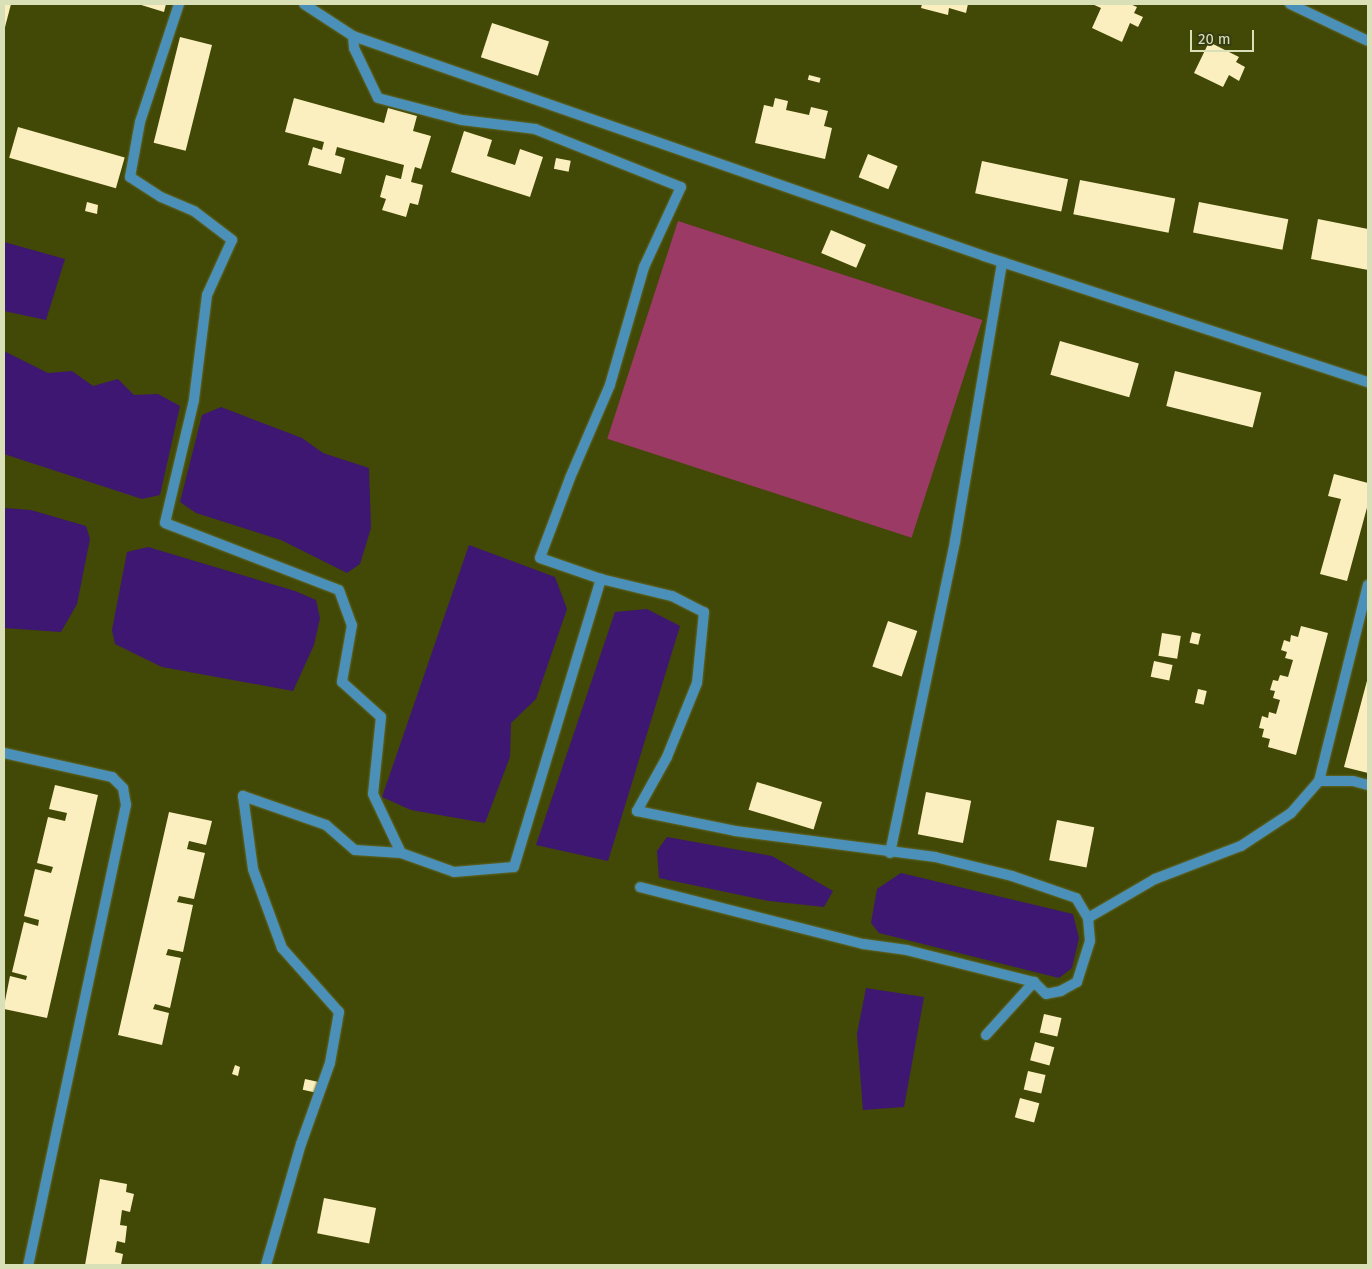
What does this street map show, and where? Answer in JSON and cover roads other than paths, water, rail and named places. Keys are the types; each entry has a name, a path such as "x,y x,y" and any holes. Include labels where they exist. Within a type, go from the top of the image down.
{"street":[{"path":"179,4 140,122 130,177 161,197 194,211 232,240 207,295 194,400 165,523 339,590 352,625 342,682 381,717 372,794 401,853"},
{"path":"304,4 352,36 1002,262 1368,382"},
{"path":"1290,4 1368,41"},
{"path":"352,36 354,48 378,98 462,120 535,129 681,187 644,266 610,385 570,478 540,558 600,578 672,596 704,612 697,682 667,757 637,811 735,831 890,853 935,857 1063,892 1076,898 1088,918 1090,941 1077,982 1062,992 1046,994 1034,982 907,950 863,944 640,887"},
{"path":"890,853 955,542 1002,262"},
{"path":"266,1265 301,1144 330,1063 339,1012 282,948 253,870 243,796 326,825 355,850 401,853 454,872 514,868 600,578"},
{"path":"1088,918 1155,879 1241,846 1291,813 1319,781 1368,585"},
{"path":"4,753 112,777 123,788 126,805 28,1265"},
{"path":"1319,781 1354,781 1368,785"},
{"path":"986,1035 1034,982"}]}
